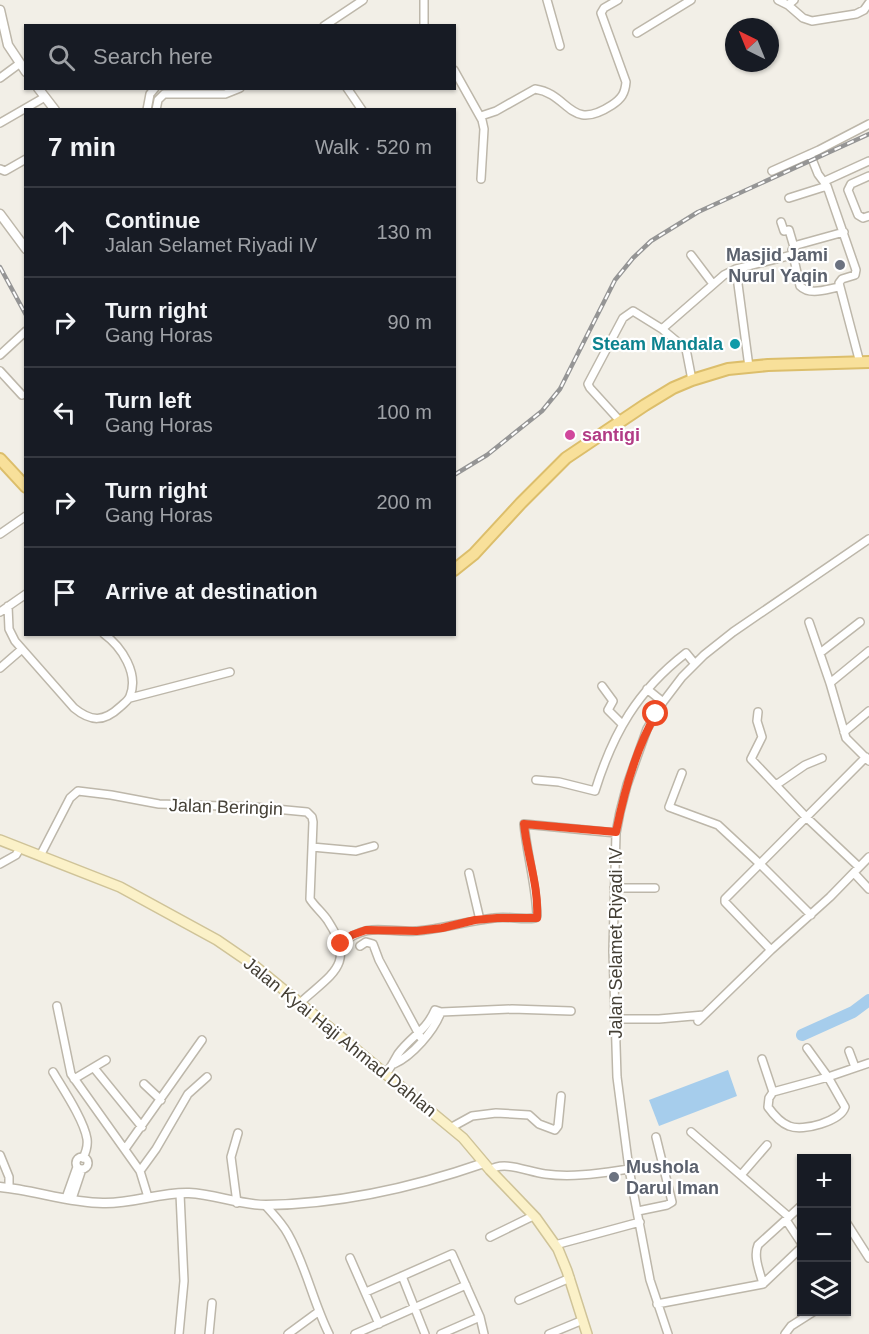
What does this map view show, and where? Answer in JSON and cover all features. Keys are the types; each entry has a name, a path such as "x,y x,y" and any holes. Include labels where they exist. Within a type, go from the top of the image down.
{"main road":[{"path":"456,568 474,554 566,458 654,399 692,380 728,369 865,362"},
{"path":"0,459 24,485"},
{"name":"Jalan Kyai Haji Ahmad Dahlan","path":"0,840 120,887 207,934 242,956 452,1127 533,1216 555,1245 563,1258 587,1334"}],"street":[{"path":"327,24 363,0"},
{"path":"424,0 424,24"},
{"path":"547,0 560,46"},
{"path":"481,116 496,111 535,89 552,95 572,111 586,116 602,111 620,99 625,94 626,82 602,13 604,9 618,0"},
{"path":"637,33 691,0"},
{"path":"778,0 791,3 803,18 812,21 856,14 864,10 869,3"},
{"path":"0,12 8,45 24,69"},
{"path":"0,78 19,63"},
{"path":"456,73 481,116 484,129 481,179"},
{"path":"40,90 53,108"},
{"path":"147,108 150,94 153,90"},
{"path":"156,108 158,100 164,91 225,94 235,90"},
{"path":"348,90 361,108"},
{"path":"26,108 45,97"},
{"path":"0,123 24,109"},
{"path":"772,171 869,124"},
{"path":"810,154 821,180 826,183 856,273 852,277 842,279 839,286 865,362"},
{"path":"0,169 5,171 24,160"},
{"path":"789,198 826,183 869,161"},
{"path":"869,176 850,184 848,190 858,215 863,218 869,216"},
{"path":"0,214 24,246"},
{"path":"781,222 784,231 789,230 800,286 805,291 839,286"},
{"path":"662,329 724,275 844,232"},
{"path":"691,255 713,284"},
{"path":"736,269 749,367"},
{"path":"620,422 588,384 623,318 628,313 633,311 662,329 686,349 692,380"},
{"path":"0,355 24,333"},
{"path":"0,371 22,395"},
{"path":"0,534 24,517"},
{"name":"Jalan Selamet Riyadi IV","path":"668,1334 650,1280 629,1168 617,1077 614,1019 614,888 616,832 627,785 647,729 663,702 695,664 733,632 869,539"},
{"path":"0,612 24,595"},
{"path":"8,606 9,629 22,649 63,697 84,716 100,718 110,715 130,698 230,672"},
{"path":"771,950 724,901 806,817 867,759 850,743 844,732 809,622"},
{"path":"820,653 861,622"},
{"path":"106,636 126,658 132,685 130,698"},
{"path":"0,668 22,649"},
{"path":"830,683 869,651"},
{"path":"536,780 559,782 595,791 603,765 622,724 646,689 662,671 686,653 695,664"},
{"path":"602,686 613,701 608,710 622,724"},
{"path":"646,689 663,702"},
{"path":"844,732 869,711"},
{"path":"758,712 757,722 762,737 751,759 856,870 869,889"},
{"path":"776,785 805,765 822,758"},
{"path":"682,773 669,807 718,825 811,915"},
{"name":"Jalan Beringin","path":"40,856 70,798 78,791 159,804 307,812 312,817 310,899 329,922 341,944"},
{"path":"300,1003 340,964 341,944 352,935 366,930 417,931 497,918 537,918 537,894 527,851 524,824 616,832"},
{"path":"312,847 356,850 374,846"},
{"path":"0,864 16,855 20,848"},
{"path":"698,1022 869,857"},
{"path":"469,873 480,920"},
{"path":"614,888 655,888"},
{"path":"360,946 366,942 373,944 379,960 420,1037"},
{"path":"57,1006 74,1079 140,1171 148,1197"},
{"path":"386,1074 398,1054 420,1037 435,1010 441,1012 512,1009 571,1011"},
{"path":"614,1019 659,1019 705,1015"},
{"path":"125,1149 202,1040"},
{"path":"807,1048 828,1077 845,1110 841,1115 823,1123 807,1127 788,1126 768,1107 769,1098 773,1092 828,1077 869,1063"},
{"path":"849,1051 855,1067"},
{"path":"762,1059 773,1092"},
{"path":"74,1079 106,1060"},
{"path":"94,1068 142,1127"},
{"path":"53,1072 68,1097 87,1138 87,1149 83,1158 77,1160 79,1168 69,1198"},
{"path":"140,1171 156,1149 188,1094 207,1077"},
{"path":"144,1084 161,1100"},
{"path":"452,1127 472,1116 496,1113 528,1115 539,1124 555,1130 558,1126 561,1096"},
{"path":"691,1131 788,1218 797,1237"},
{"path":"237,1203 231,1157 238,1133"},
{"path":"638,1211 672,1202 656,1137"},
{"path":"741,1175 767,1145"},
{"path":"0,1155 9,1177 4,1187 102,1203 198,1194 237,1203 265,1205 339,1200 382,1193 487,1166 567,1176 629,1168"},
{"path":"179,1334 184,1286 180,1194"},
{"path":"265,1205 288,1234 307,1277 318,1312 329,1334"},
{"path":"763,1284 756,1249 798,1208"},
{"path":"490,1237 533,1216"},
{"path":"555,1245 640,1222"},
{"path":"851,1230 869,1258"},
{"path":"657,1305 763,1284 797,1250"},
{"path":"366,1292 451,1254 480,1317 484,1334"},
{"path":"350,1258 379,1324"},
{"path":"402,1276 425,1334"},
{"path":"519,1300 570,1278"},
{"path":"356,1334 466,1285"},
{"path":"210,1334 212,1303"},
{"path":"288,1334 318,1312"},
{"path":"785,1334 791,1326 806,1316"},
{"path":"441,1334 480,1317"},
{"path":"549,1334 583,1320"}],"water":[{"path":"728,1070 737,1096 659,1126 649,1100"}],"waterway":[{"path":"802,1035 853,1012 869,1000"}],"railway":[{"path":"456,474 487,455 542,411 560,389 615,280 651,241 698,212 869,134"},
{"path":"0,267 24,311"}],"place":[{"name":"Masjid Jami Nurul Yaqin","path":"840,265"},
{"name":"Steam Mandala","path":"735,344"},
{"name":"santigi","path":"570,435"},
{"name":"Mushola Darul Iman","path":"614,1177"}],"route":[{"path":"341,944 357,932 366,930 417,931 475,920 537,918 537,894 527,851 524,824 616,832 627,785 638,752 656,714"}]}
